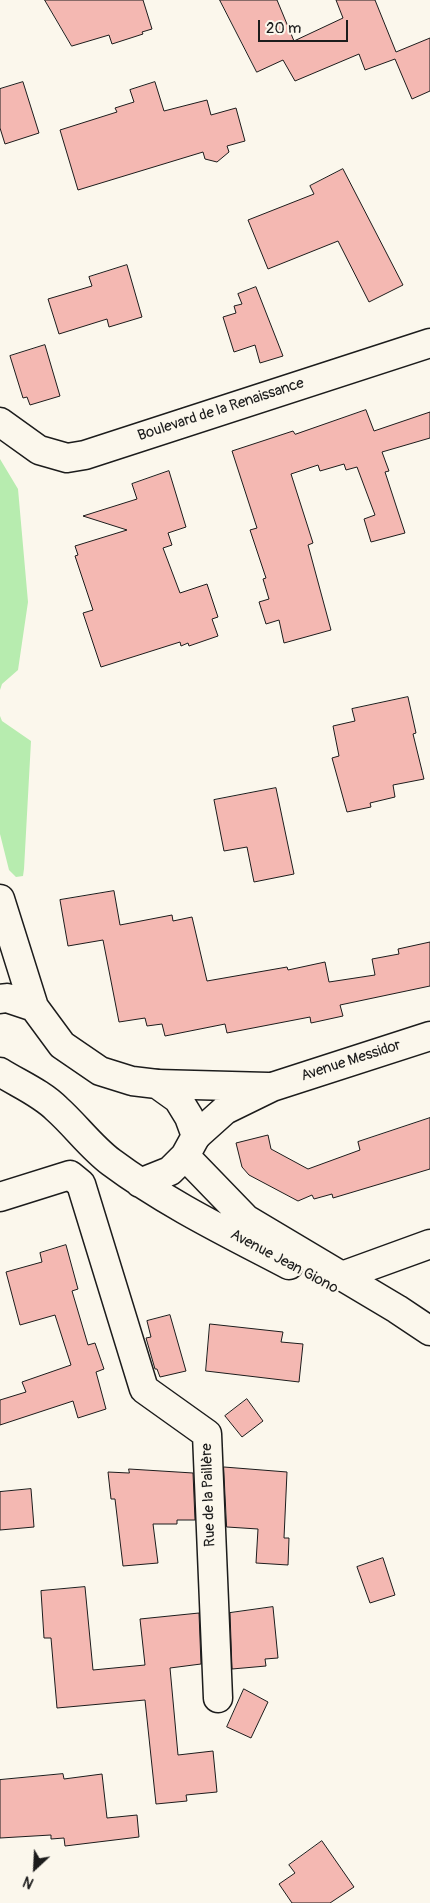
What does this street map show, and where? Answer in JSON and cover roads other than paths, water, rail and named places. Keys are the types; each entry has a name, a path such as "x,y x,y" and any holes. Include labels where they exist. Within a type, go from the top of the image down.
{"street":[{"name":"Boulevard de la Renaissance","path":"5,428 39,450 67,458 430,343"},
{"name":"Avenue Jean Giono","path":"0,899 34,1007 62,1045 100,1071 132,1080 157,1084 178,1099 189,1117 190,1146 246,1219 342,1276 430,1332"},
{"path":"0,999 7,998 34,1007"},
{"name":"Avenue Messidor","path":"190,1146 225,1110 272,1087 430,1036"},
{"name":"Avenue Jean Giono","path":"5,1078 38,1093 109,1160 164,1198 389,1319 430,1338"},
{"name":"Avenue Messidor","path":"157,1084 272,1087"},
{"path":"140,1183 170,1171 190,1146"},
{"name":"Rue de la Paillère","path":"0,1198 70,1175 81,1184 144,1389 207,1434 218,1698"},
{"path":"342,1276 430,1244"}]}
